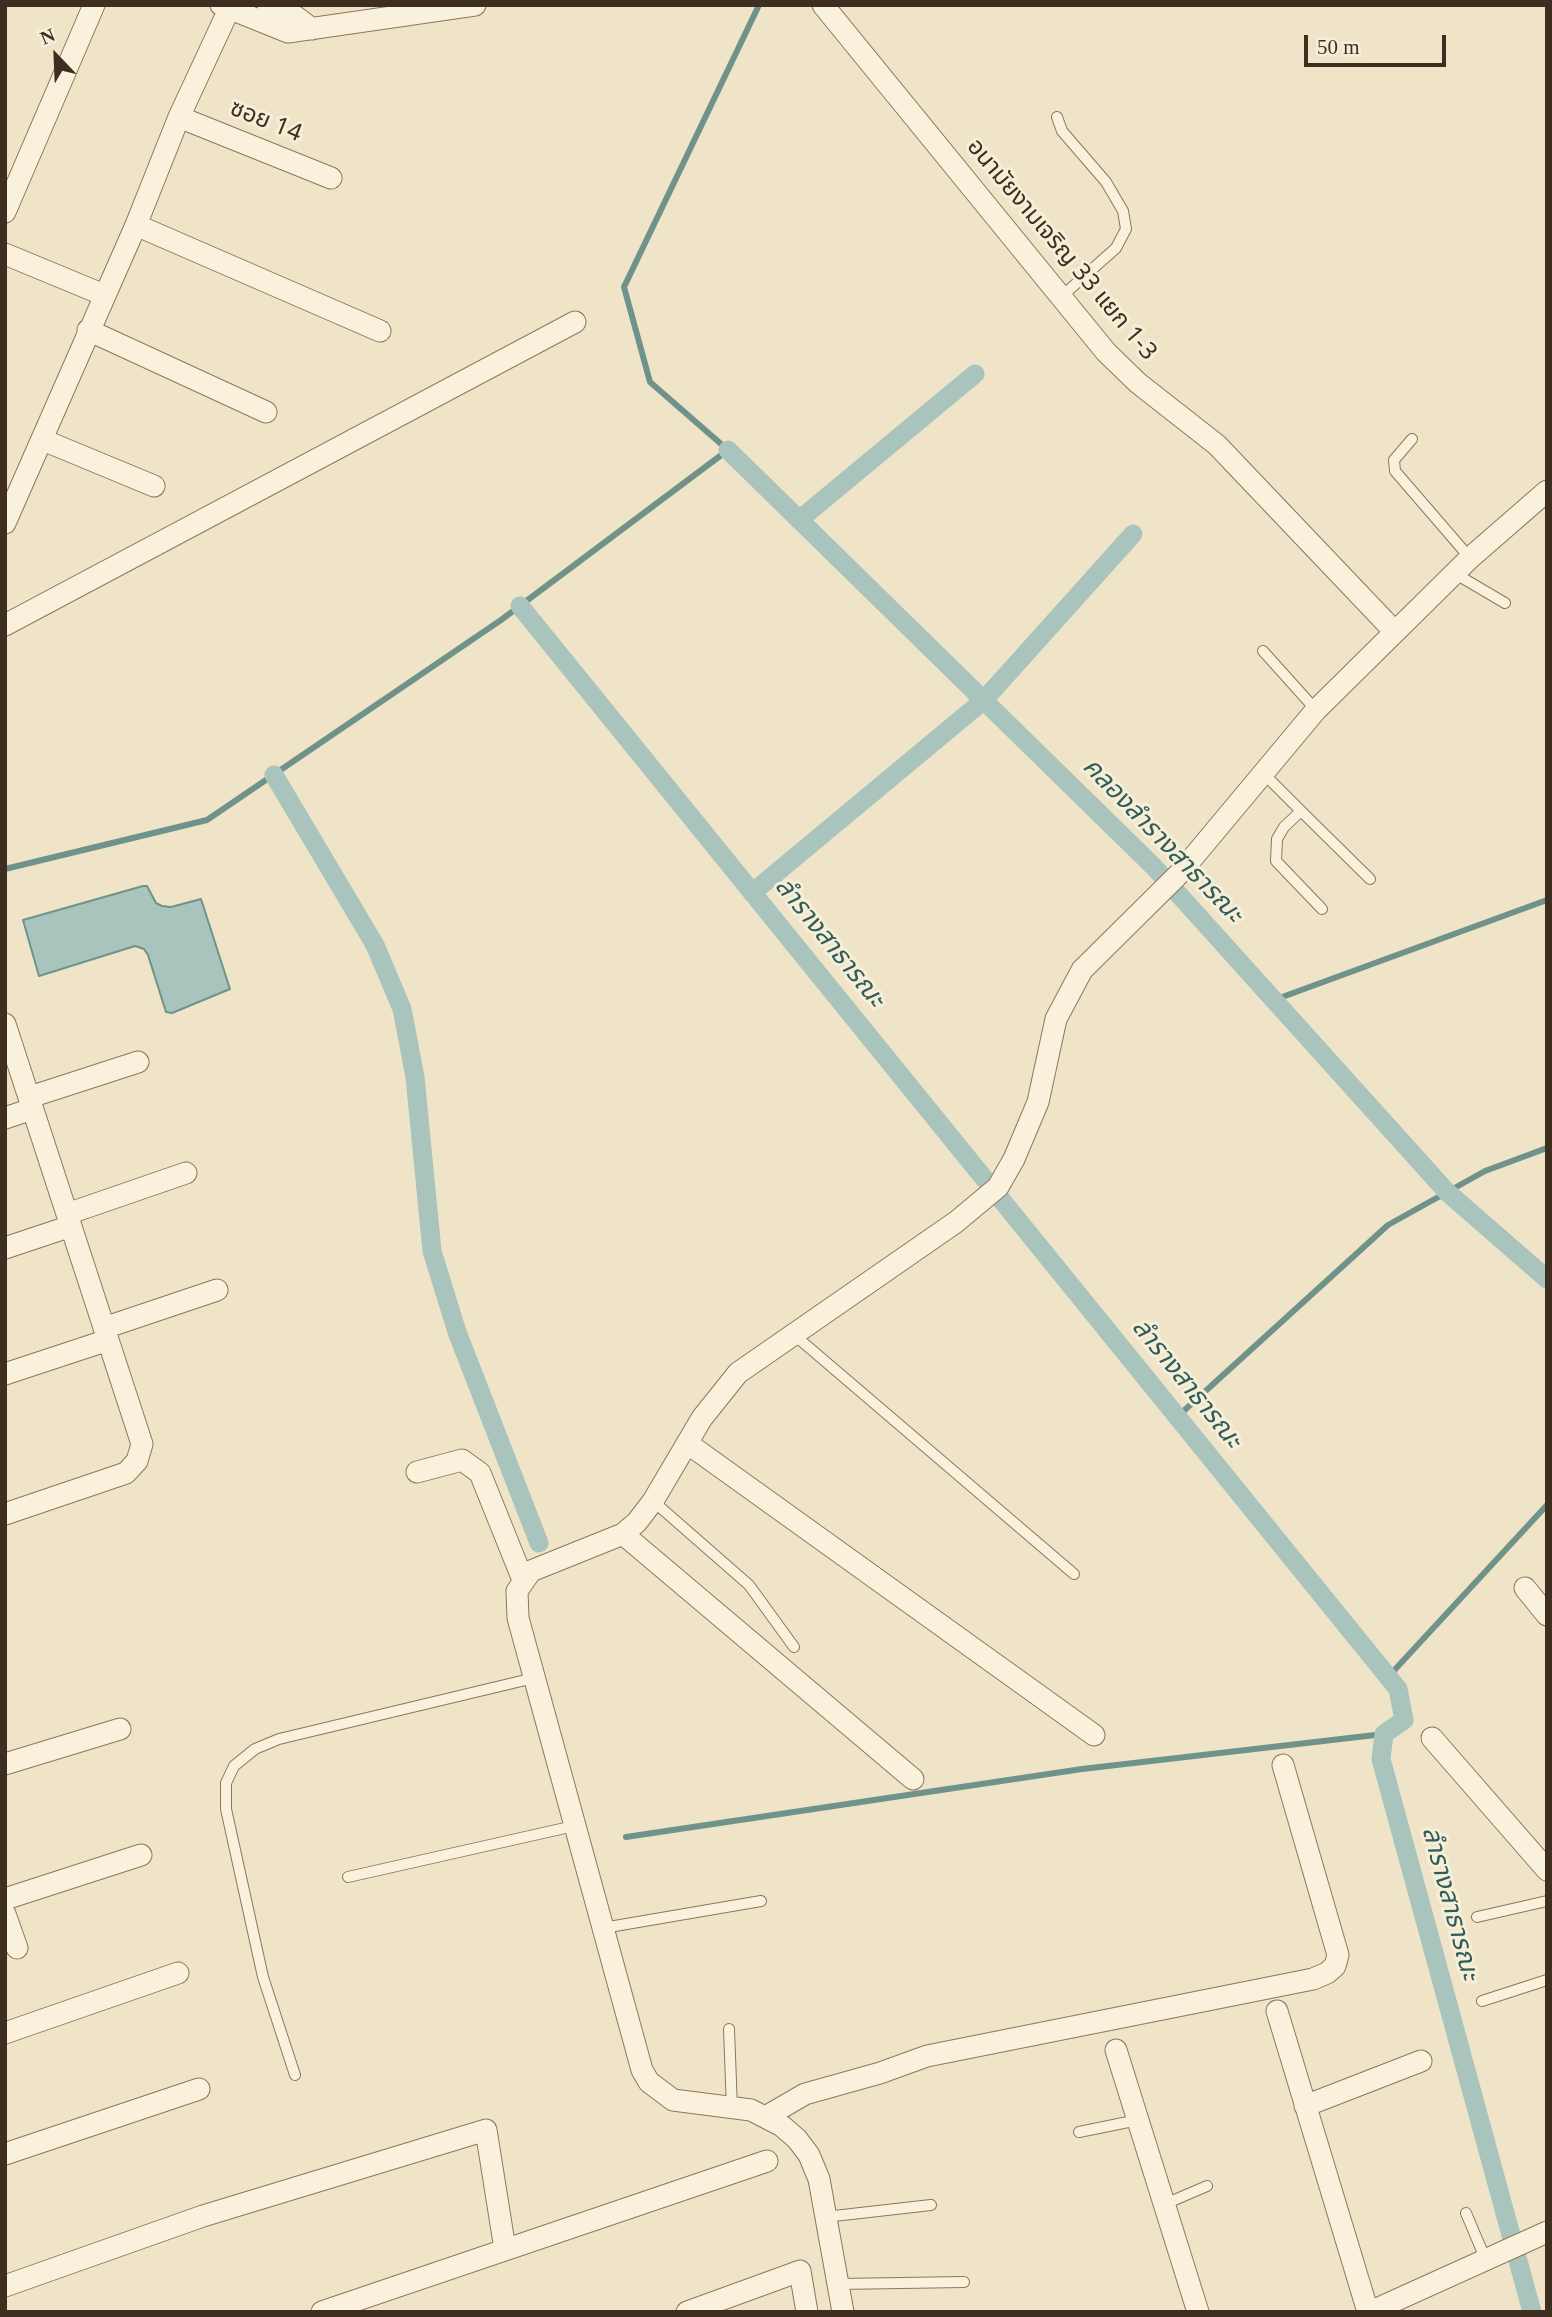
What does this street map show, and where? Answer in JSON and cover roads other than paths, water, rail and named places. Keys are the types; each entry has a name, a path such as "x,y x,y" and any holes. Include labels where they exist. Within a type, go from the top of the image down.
{"street":[{"path":"5,212 94,5"},
{"path":"268,5 296,17 312,29"},
{"path":"5,523 136,225 227,6 288,32 416,9 475,5"},
{"name":"อนามัยงามเจริญ 33 แยก 1-3","path":"823,5 1106,352 1138,383 1217,444 1395,632"},
{"name":"ซอย 14","path":"179,117 331,178"},
{"path":"136,225 380,331"},
{"path":"5,254 104,295"},
{"path":"5,625 575,322"},
{"path":"88,330 266,412"},
{"path":"43,440 154,486"},
{"path":"843,2312 819,2179 809,2155 797,2139 766,2116 751,2110 673,2100 649,2082 642,2070 515,1603 523,1580 544,1564 623,1534 637,1522 653,1501 717,1395 738,1373 982,1202 998,1187 1014,1159 1038,1102 1056,1020 1082,970 1180,873 1316,710 1454,573 1547,491"},
{"path":"5,1024 142,1444 137,1461 126,1473 5,1514"},
{"path":"5,1118 31,1103 138,1062"},
{"path":"5,1248 186,1173"},
{"path":"5,1374 218,1290"},
{"path":"687,1443 1094,1735"},
{"path":"417,1472 462,1460 480,1473 523,1580"},
{"path":"623,1534 913,1779"},
{"path":"1525,1588 1547,1615"},
{"path":"5,1764 120,1729"},
{"path":"1432,1738 1547,1870"},
{"path":"766,2116 805,2094 880,2073 927,2056 1313,1979 1327,1973 1335,1966 1338,1955 1283,1765"},
{"path":"5,1899 141,1855"},
{"path":"5,1914 17,1948"},
{"path":"5,2033 178,1973"},
{"path":"1277,2011 1369,2312 1547,2232"},
{"path":"1116,2050 1198,2312"},
{"path":"1305,2106 1421,2061"},
{"path":"5,2154 199,2089"},
{"path":"5,2286 203,2216 486,2130 505,2249"},
{"path":"322,2312 767,2161"},
{"path":"687,2312 800,2271 807,2312"}],"lane":[{"path":"1057,117 1062,131 1106,182 1123,211 1126,229 1116,248 1061,297"},
{"path":"1412,439 1394,460 1395,471 1470,558"},
{"path":"1454,573 1505,603"},
{"path":"1263,651 1316,710"},
{"path":"1264,774 1370,879"},
{"path":"1301,811 1284,827 1277,839 1276,861 1322,909"},
{"path":"792,1333 1074,1574"},
{"path":"653,1501 749,1585 794,1647"},
{"path":"295,2075 263,1977 226,1809 226,1783 234,1766 255,1749 279,1739 534,1678"},
{"path":"348,1877 574,1826"},
{"path":"603,1928 761,1900"},
{"path":"1478,1917 1547,1900"},
{"path":"1482,2001 1547,1980"},
{"path":"723,2108 729,2029"},
{"path":"1079,2132 1139,2120"},
{"path":"1165,2204 1207,2186"},
{"path":"825,2217 931,2205"},
{"path":"1466,2213 1485,2258"},
{"path":"839,2284 964,2283"}],"water":[{"path":"147,886 156,903 162,906 171,907 201,899 230,989 172,1013 166,1012 148,955 144,949 135,946 39,976 23,920"}],"waterway":[{"path":"5,869 207,820 501,620 728,450 650,382 624,287 759,5"},
{"path":"799,520 975,374"},
{"name":"คลองลำรางสาธารณะ","path":"728,450 1154,867 1447,1192 1547,1279"},
{"path":"752,893 984,700 1133,534"},
{"name":"ลำรางสาธารณะ","path":"520,606 1398,1689 1404,1720 1384,1734 1381,1759 1532,2312"},
{"path":"274,775 375,945 402,1009 415,1077 432,1251 457,1332 539,1543"},
{"path":"1274,1000 1547,900"},
{"path":"1177,1417 1388,1225 1485,1171 1547,1148"},
{"path":"1388,1677 1547,1505"},
{"path":"626,1837 1082,1769 1384,1734"}]}
